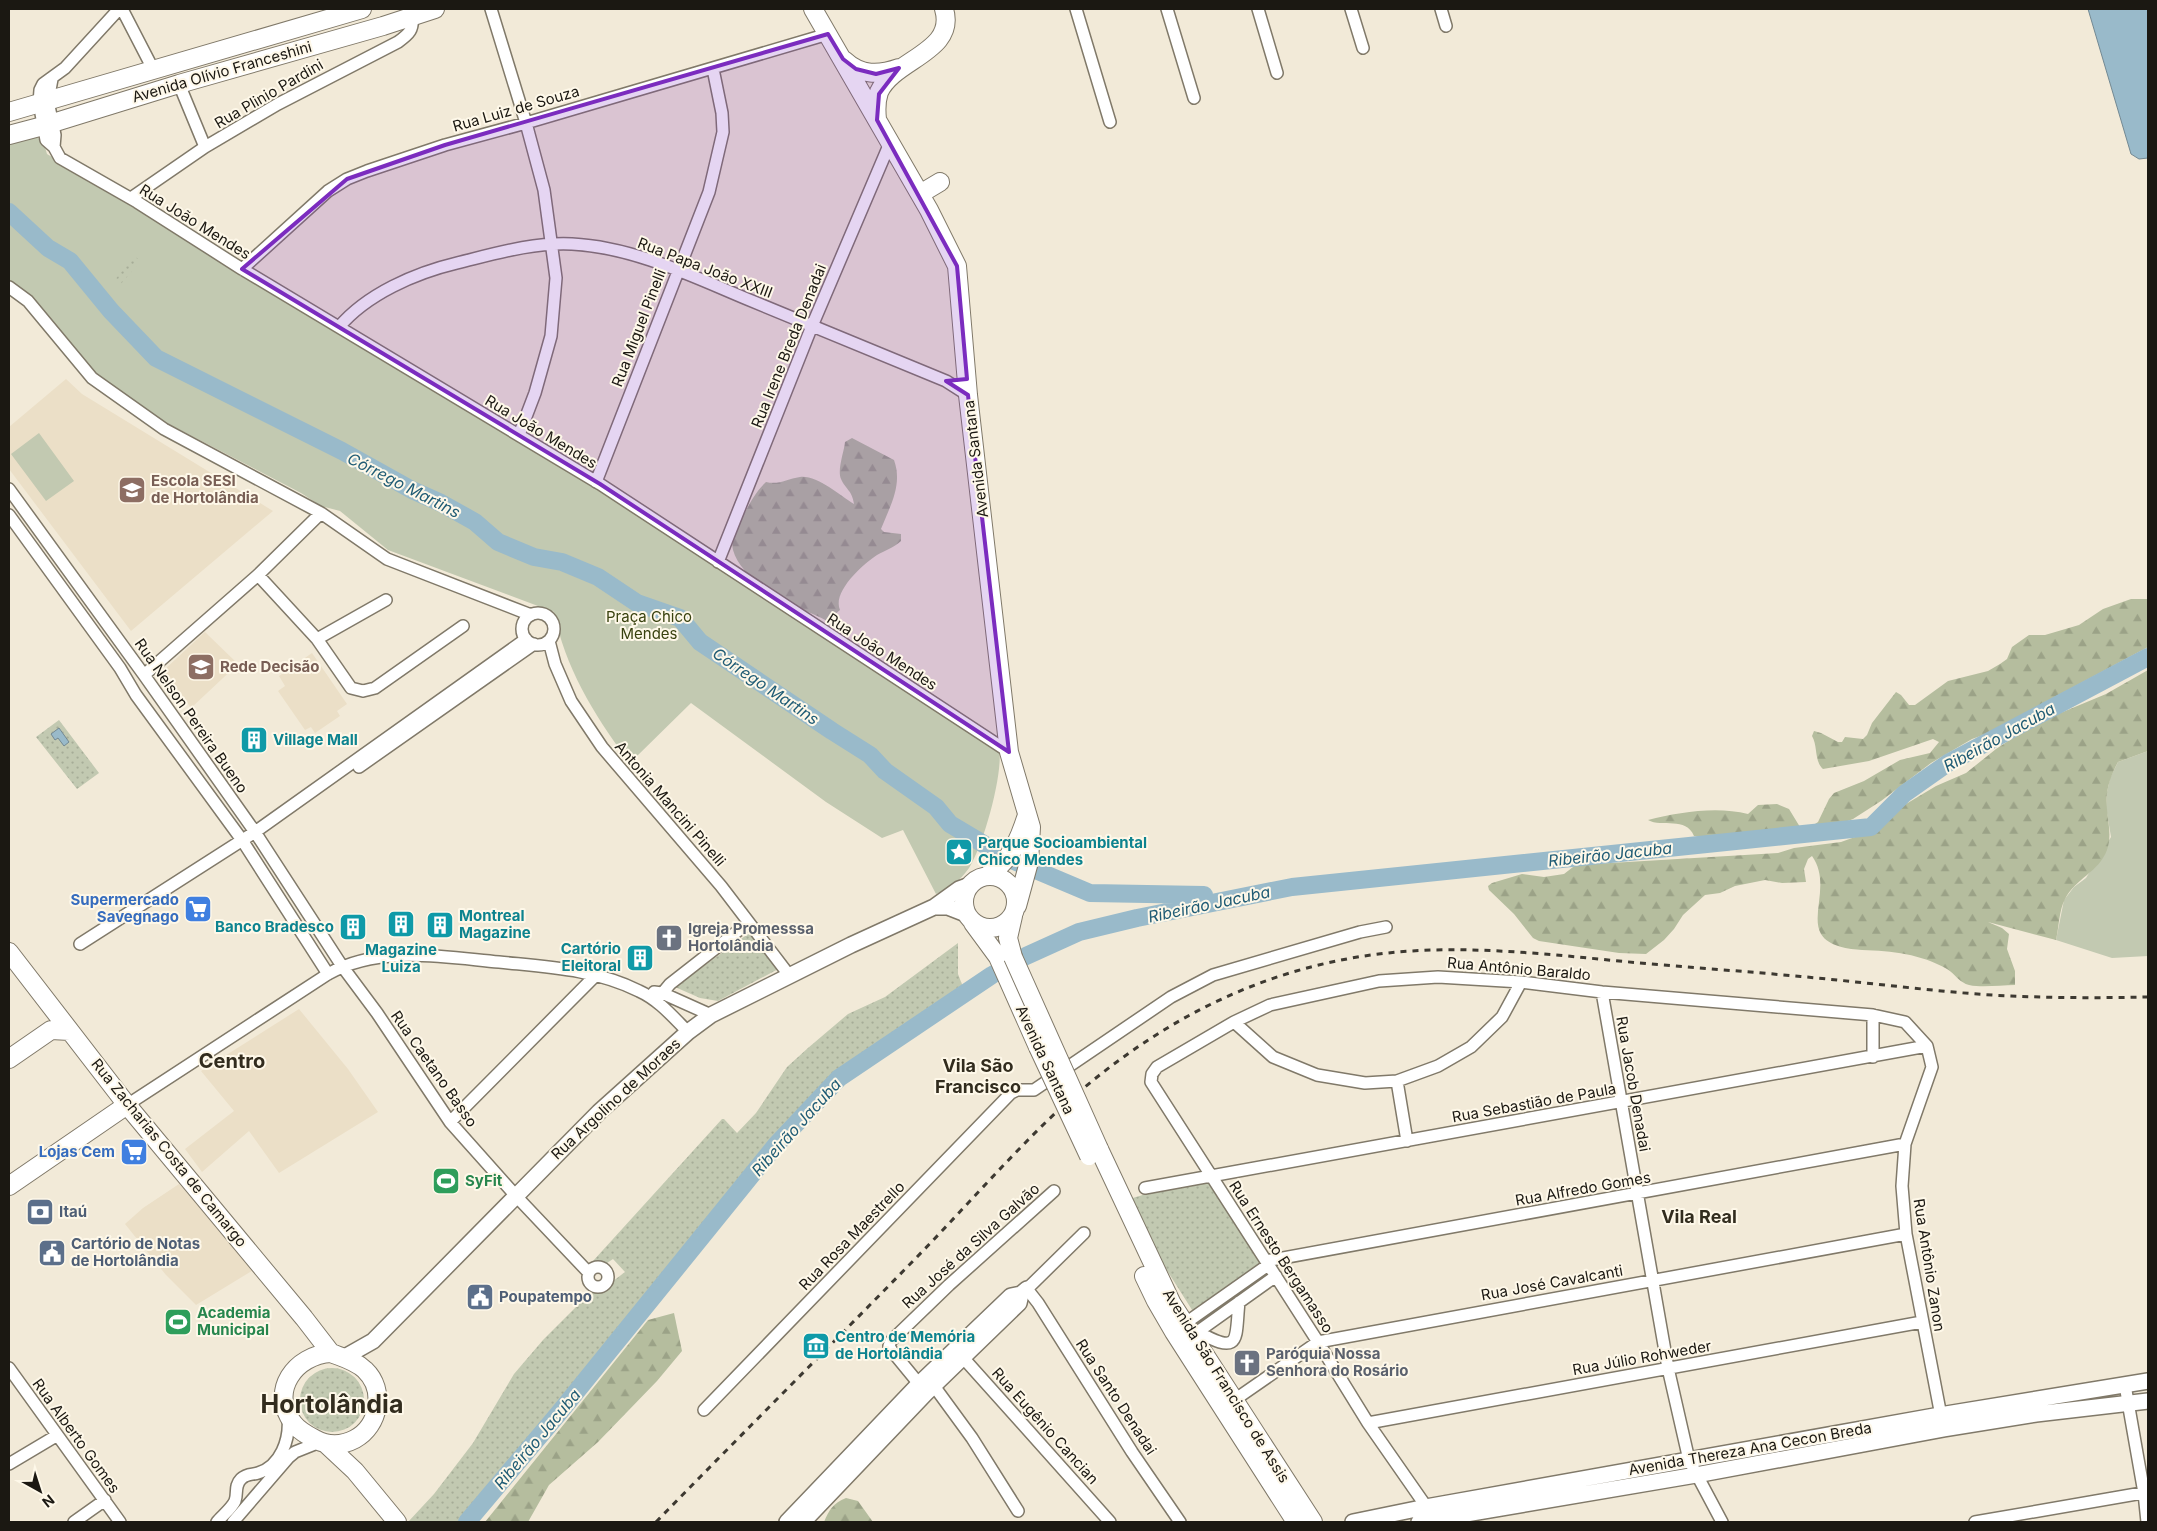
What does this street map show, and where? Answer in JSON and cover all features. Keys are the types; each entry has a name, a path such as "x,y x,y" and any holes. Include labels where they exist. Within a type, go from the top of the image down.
{"main road":[{"name":"Avenida Olívio Franceshini","path":"9,112 362,9"},
{"name":"Avenida Olívio Franceshini","path":"9,135 383,26 434,9"},
{"name":"Avenida Santana","path":"813,9 920,194 957,266 967,387 1009,752 1021,787 1027,815 1031,822 1032,834 1027,867 1008,938 1007,960 1115,1198"},
{"name":"Avenida Santana","path":"877,120 876,106 879,94 890,76 899,68 934,46 942,35 945,24 944,9"},
{"name":"Avenida Santana","path":"838,52 849,64 864,72 876,74 899,68"},
{"path":"920,194 940,182"},
{"path":"1015,911 1008,921 997,928 984,928 970,918 964,899 970,885 978,878 988,875 1008,858 1022,832 1027,815"},
{"name":"Avenida Santana","path":"988,875 1004,879 1012,886 1016,895 1015,911"},
{"name":"Rua Argolino de Moraes","path":"934,907 958,889 970,885"},
{"name":"Rua Argolino de Moraes","path":"337,1355 371,1343 598,1112 688,1032 711,1015 918,912 934,907 948,907 970,918"},
{"name":"Avenida Santana","path":"970,918 994,951 1007,960"},
{"name":"Rua Zacharias Costa de Camargo","path":"9,952 127,1105 337,1355"},
{"path":"51,1006 51,1030"},
{"path":"9,1059 51,1030 70,1031"},
{"path":"9,1186 127,1105"},
{"name":"Avenida São Francisco de Assis","path":"1115,1198 1186,1333 1296,1522"},
{"path":"787,1522 960,1354 1011,1296 1024,1291"},
{"path":"322,1442 338,1445 360,1436 370,1426 376,1412 378,1398 367,1358 371,1343"},
{"path":"375,1384 362,1367 337,1355 313,1356 295,1369 288,1379 285,1390 285,1402 288,1414 294,1424 302,1432 322,1442 355,1471 397,1522"},
{"name":"Avenida Thereza Ana Cecon Breda","path":"1353,1522 1433,1516 1696,1474 2148,1381"},
{"path":"805,1522 926,1388"},
{"name":"Avenida Thereza Ana Cecon Breda","path":"1419,1522 1433,1516 1689,1460 1942,1422 2036,1414 2148,1401"},
{"name":"Avenida São Francisco de Assis","path":"1228,1404 1312,1522"},
{"path":"355,1471 360,1436"}],"street":[{"path":"44,102 52,79 65,68 121,9 153,69"},
{"path":"491,9 526,123 544,190 556,278 551,336 535,393 519,435"},
{"path":"1076,9 1110,122"},
{"path":"1167,9 1194,98"},
{"path":"1258,9 1277,73"},
{"path":"1351,9 1363,48"},
{"path":"1441,9 1446,26"},
{"name":"Rua Plinio Pardini","path":"130,198 205,148 304,90 398,42 409,34 414,27 412,15"},
{"name":"Rua Luiz de Souza","path":"242,269 328,191 347,179 445,145 828,34"},
{"name":"Rua Miguel Pinelli","path":"596,482 709,192 722,132 722,113 713,68"},
{"path":"179,84 205,148"},
{"name":"Rua João Mendes","path":"44,102 47,125 55,135 54,147 60,158 130,198 242,269 596,482 1009,752"},
{"name":"Rua Irene Breda Denadai","path":"718,562 812,326 890,143"},
{"name":"Rua Papa João XXIII","path":"339,327 350,314 372,299 439,267 509,250 551,244 571,244 602,247 677,270 946,381 967,387"},
{"path":"9,287 28,301 92,378 164,429 321,513 387,559 531,615 543,614 552,620 554,631 549,640 539,645 530,642 522,630 523,624 531,615"},
{"name":"Rua Nelson Pereira Bueno","path":"9,489 257,835 342,966"},
{"path":"144,675 258,575 321,513"},
{"name":"Rua Nelson Pereira Bueno","path":"9,516 242,840 328,974"},
{"path":"258,575 317,639 351,688 363,691 375,688 463,626"},
{"path":"317,639 386,600"},
{"name":"Antonia Mancini Pinelli","path":"549,640 555,664 571,701 602,747 721,886 789,975"},
{"path":"80,944 242,840 257,835 530,642"},
{"path":"659,997 670,984 748,923"},
{"name":"Rua Rosa Maestrello","path":"704,1410 1011,1093 1034,1090 1163,1002 1213,975 1360,932 1386,927"},
{"path":"127,1105 328,974 342,966 387,956 432,956 570,969 596,975 711,1015"},
{"name":"Rua Caetano Basso","path":"342,966 360,988 450,1122 589,1274"},
{"path":"450,1122 596,975"},
{"name":"Rua Antônio Baraldo","path":"1150,1082 1152,1074 1157,1067 1234,1022 1270,1005 1380,981 1438,977 1521,982 1602,992 1873,1015 1904,1022 1927,1046"},
{"path":"1234,1022 1273,1057 1317,1075 1364,1083 1397,1081 1438,1066 1471,1047 1502,1017 1521,982"},
{"name":"Rua Jacob Denadai","path":"1602,992 1620,1102 1654,1279 1668,1368 1689,1460 1722,1522"},
{"path":"659,997 688,1032"},
{"path":"1873,1015 1873,1056"},
{"name":"Rua Sebastião de Paula","path":"1145,1188 1927,1046"},
{"name":"Rua Antônio Zanon","path":"1927,1046 1932,1066 1905,1144 1902,1186 1906,1234 1942,1422"},
{"path":"1397,1081 1407,1141"},
{"name":"Rua Ernesto Bergamasso","path":"1150,1082 1276,1276 1368,1423 1433,1516"},
{"name":"Rua Alfredo Gomes","path":"1267,1263 1905,1144"},
{"name":"Rua José da Silva Galvão","path":"926,1388 892,1351 889,1346 891,1341 949,1285 1054,1191"},
{"path":"1024,1291 1084,1233"},
{"name":"Rua José Cavalcanti","path":"1228,1404 1318,1342 1906,1234"},
{"path":"1186,1333 1267,1263"},
{"path":"1186,1333 1239,1302 1276,1276"},
{"name":"Rua Santo Denadai","path":"1024,1291 1038,1303 1132,1452 1180,1522"},
{"path":"1186,1333 1224,1344 1232,1341 1238,1332 1239,1302"},
{"name":"Rua Júlio Rohweder","path":"1368,1423 1922,1322"},
{"name":"Rua Eugênio Cancian","path":"960,1354 1110,1522"},
{"name":"Rua Alberto Gomes","path":"9,1368 56,1436 120,1522"},
{"path":"2125,1385 2146,1492 2147,1522"},
{"path":"926,1388 972,1438 1018,1511"},
{"path":"232,1522 240,1504 235,1488 246,1475 257,1474 276,1460 287,1443 289,1429 288,1414"},
{"path":"9,1464 56,1436"},
{"path":"217,1522 266,1485 295,1452 322,1442"},
{"path":"257,1474 266,1485"},
{"path":"1974,1522 2146,1492"},
{"path":"74,1522 105,1500"}],"highlighted area":[{"path":"828,34 843,59 856,69 876,74 899,68 879,94 877,120 957,266 967,379 946,381 968,395 1009,752 600,484 242,269 347,179 445,145"}],"shaded area":[{"name":"Escola SESI de Hortolândia","path":"66,379 82,394 273,511 131,631 9,469 9,427"},
{"name":"Rede Decisão","path":"205,632 238,664 191,708 164,670"},
{"path":"312,653 347,704 337,711 340,716 315,733 311,727 305,730 278,691 285,686 279,676"},
{"path":"299,1009 348,1069 378,1112 279,1173 249,1131 202,1172 185,1149 234,1111 201,1071"},
{"path":"179,1184 255,1269 196,1305 166,1275 125,1224 143,1208"}],"green space":[{"name":"Praça Chico Mendes","path":"34,134 44,144 47,154 560,463 999,748 1000,759 991,809 975,858 966,873 954,884 936,894 903,830 882,838 826,802 691,703 635,758 626,758 602,724 582,689 565,652 554,612 388,550 340,511 321,506 301,493 165,422 96,377 9,283 9,141"},
{"path":"134,256 141,261 119,286 114,281"},
{"path":"39,433 74,481 46,501 11,454"},
{"path":"852,438 894,460 897,478 896,487 881,529 884,532 901,534 901,541 877,555 850,579 840,595 840,610 827,621 788,603 756,581 741,566 732,546 737,527 756,493 766,482 775,483 807,477 828,486 854,504 840,475 845,442"},
{"path":"2131,599 2148,599 2148,647 1986,734 1972,739 1931,763 1881,801 1853,819 1840,824 1793,833 1732,836 1718,839 1694,836 1690,830 1680,824 1648,820 1711,810 1748,814 1758,805 1777,804 1789,809 1800,827 1809,828 1818,822 1834,793 1864,781 1900,760 1930,753 1939,742 1933,739 1869,761 1823,769 1817,758 1812,736 1814,731 1838,742 1842,742 1845,737 1863,739 1867,735 1872,723 1896,692 1909,705 1915,705 1948,681 1988,671 2000,664 2007,659 2012,647 2029,635 2045,635 2079,625 2103,609"},
{"path":"2148,670 2148,751 2118,762 2115,768 2110,779 2107,796 2109,834 2107,850 2093,870 2069,892 2065,899 2060,913 2056,940 1988,922 2002,928 2009,934 2007,949 2015,971 2015,985 1969,985 1947,969 1927,960 1895,952 1845,948 1829,942 1821,934 1818,926 1820,877 1812,856 1808,859 1804,869 1806,882 1782,883 1765,880 1735,886 1720,893 1705,895 1683,915 1664,940 1646,954 1619,953 1539,941 1533,938 1514,914 1489,890 1488,886 1492,883 1522,874 1544,877 1564,874 1582,860 1586,863 1594,864 1778,853 1794,848 1841,842 1869,832 1906,804 1936,786 1966,773 1996,749 2034,724 2106,694"},
{"path":"59,720 99,773 77,789 36,737"},
{"path":"2148,751 2148,956 2112,958 2056,940 2064,900 2074,887 2086,878 2111,837 2106,807 2110,778 2118,762"},
{"path":"752,931 782,967 718,1001 700,998 675,987"},
{"path":"958,943 958,974 963,987 833,1077 812,1096 660,1279 464,1522 408,1522 434,1494 473,1443 514,1374 543,1340 593,1290 604,1288 625,1272 613,1259 607,1263 593,1261 722,1119 737,1133 756,1113 787,1067 808,1048 848,1014 885,997"},
{"path":"1205,1180 1211,1184 1262,1264 1194,1313 1123,1201 1185,1182"},
{"path":"674,1313 682,1351 657,1381 598,1442 549,1485 528,1522 485,1522 648,1320"},
{"path":"332,1368 350,1374 358,1382 364,1400 358,1418 350,1426 332,1432 314,1426 306,1418 300,1400 306,1382 314,1374"},
{"path":"846,1498 858,1501 873,1522 824,1522 832,1507"}],"water":[{"path":"2088,9 2148,9 2148,158 2139,159 2131,154"},
{"path":"59,728 69,742 64,746 58,738 55,740 51,734"}],"waterway":[{"name":"Córrego Martins","path":"9,212 48,248 70,261 111,311 156,358 342,451 412,490 441,503 475,522 498,542 534,557 562,562 598,577 637,603 680,618 700,642 870,755 885,771 936,807 950,824 1007,858 1090,893 1204,895"},
{"name":"Ribeirão Jacuba","path":"467,1522 559,1413 776,1145 839,1078 992,975 1026,956 1079,932 1137,918 1292,887 1871,827 1904,794 1948,763 2148,657"}],"railway":[{"path":"656,1522 915,1259 1029,1139 1085,1087 1126,1055 1169,1027 1213,1003 1260,983 1308,968 1358,957 1411,951 1471,950 1561,955 1974,994 2097,998 2148,997"}],"place":[{"name":"Escola SESI de Hortolândia","path":"132,490"},
{"name":"Rede Decisão","path":"201,667"},
{"name":"Village Mall","path":"254,740"},
{"name":"Parque Socioambiental Chico Mendes","path":"959,852"},
{"name":"Supermercado Savegnago","path":"198,909"},
{"name":"Magazine Luiza","path":"401,924"},
{"name":"Montreal Magazine","path":"440,925"},
{"name":"Banco Bradesco","path":"353,927"},
{"name":"Igreja Promesssa Hortolândia","path":"669,938"},
{"name":"Cartório Eleitoral","path":"640,958"},
{"name":"Lojas Cem","path":"134,1152"},
{"name":"SyFit","path":"446,1181"},
{"name":"Itaú","path":"40,1212"},
{"name":"Cartório de Notas de Hortolândia","path":"52,1253"},
{"name":"Poupatempo","path":"480,1297"},
{"name":"Academia Municipal","path":"178,1322"},
{"name":"Centro de Memória de Hortolândia","path":"816,1346"},
{"name":"Paróquia Nossa Senhora do Rosário","path":"1247,1363"}],"district":[{"name":"Centro","path":"232,1061"},
{"name":"Vila São Francisco","path":"978,1076"},
{"name":"Vila Real","path":"1699,1217"},
{"name":"Hortolândia","path":"332,1404"}]}
